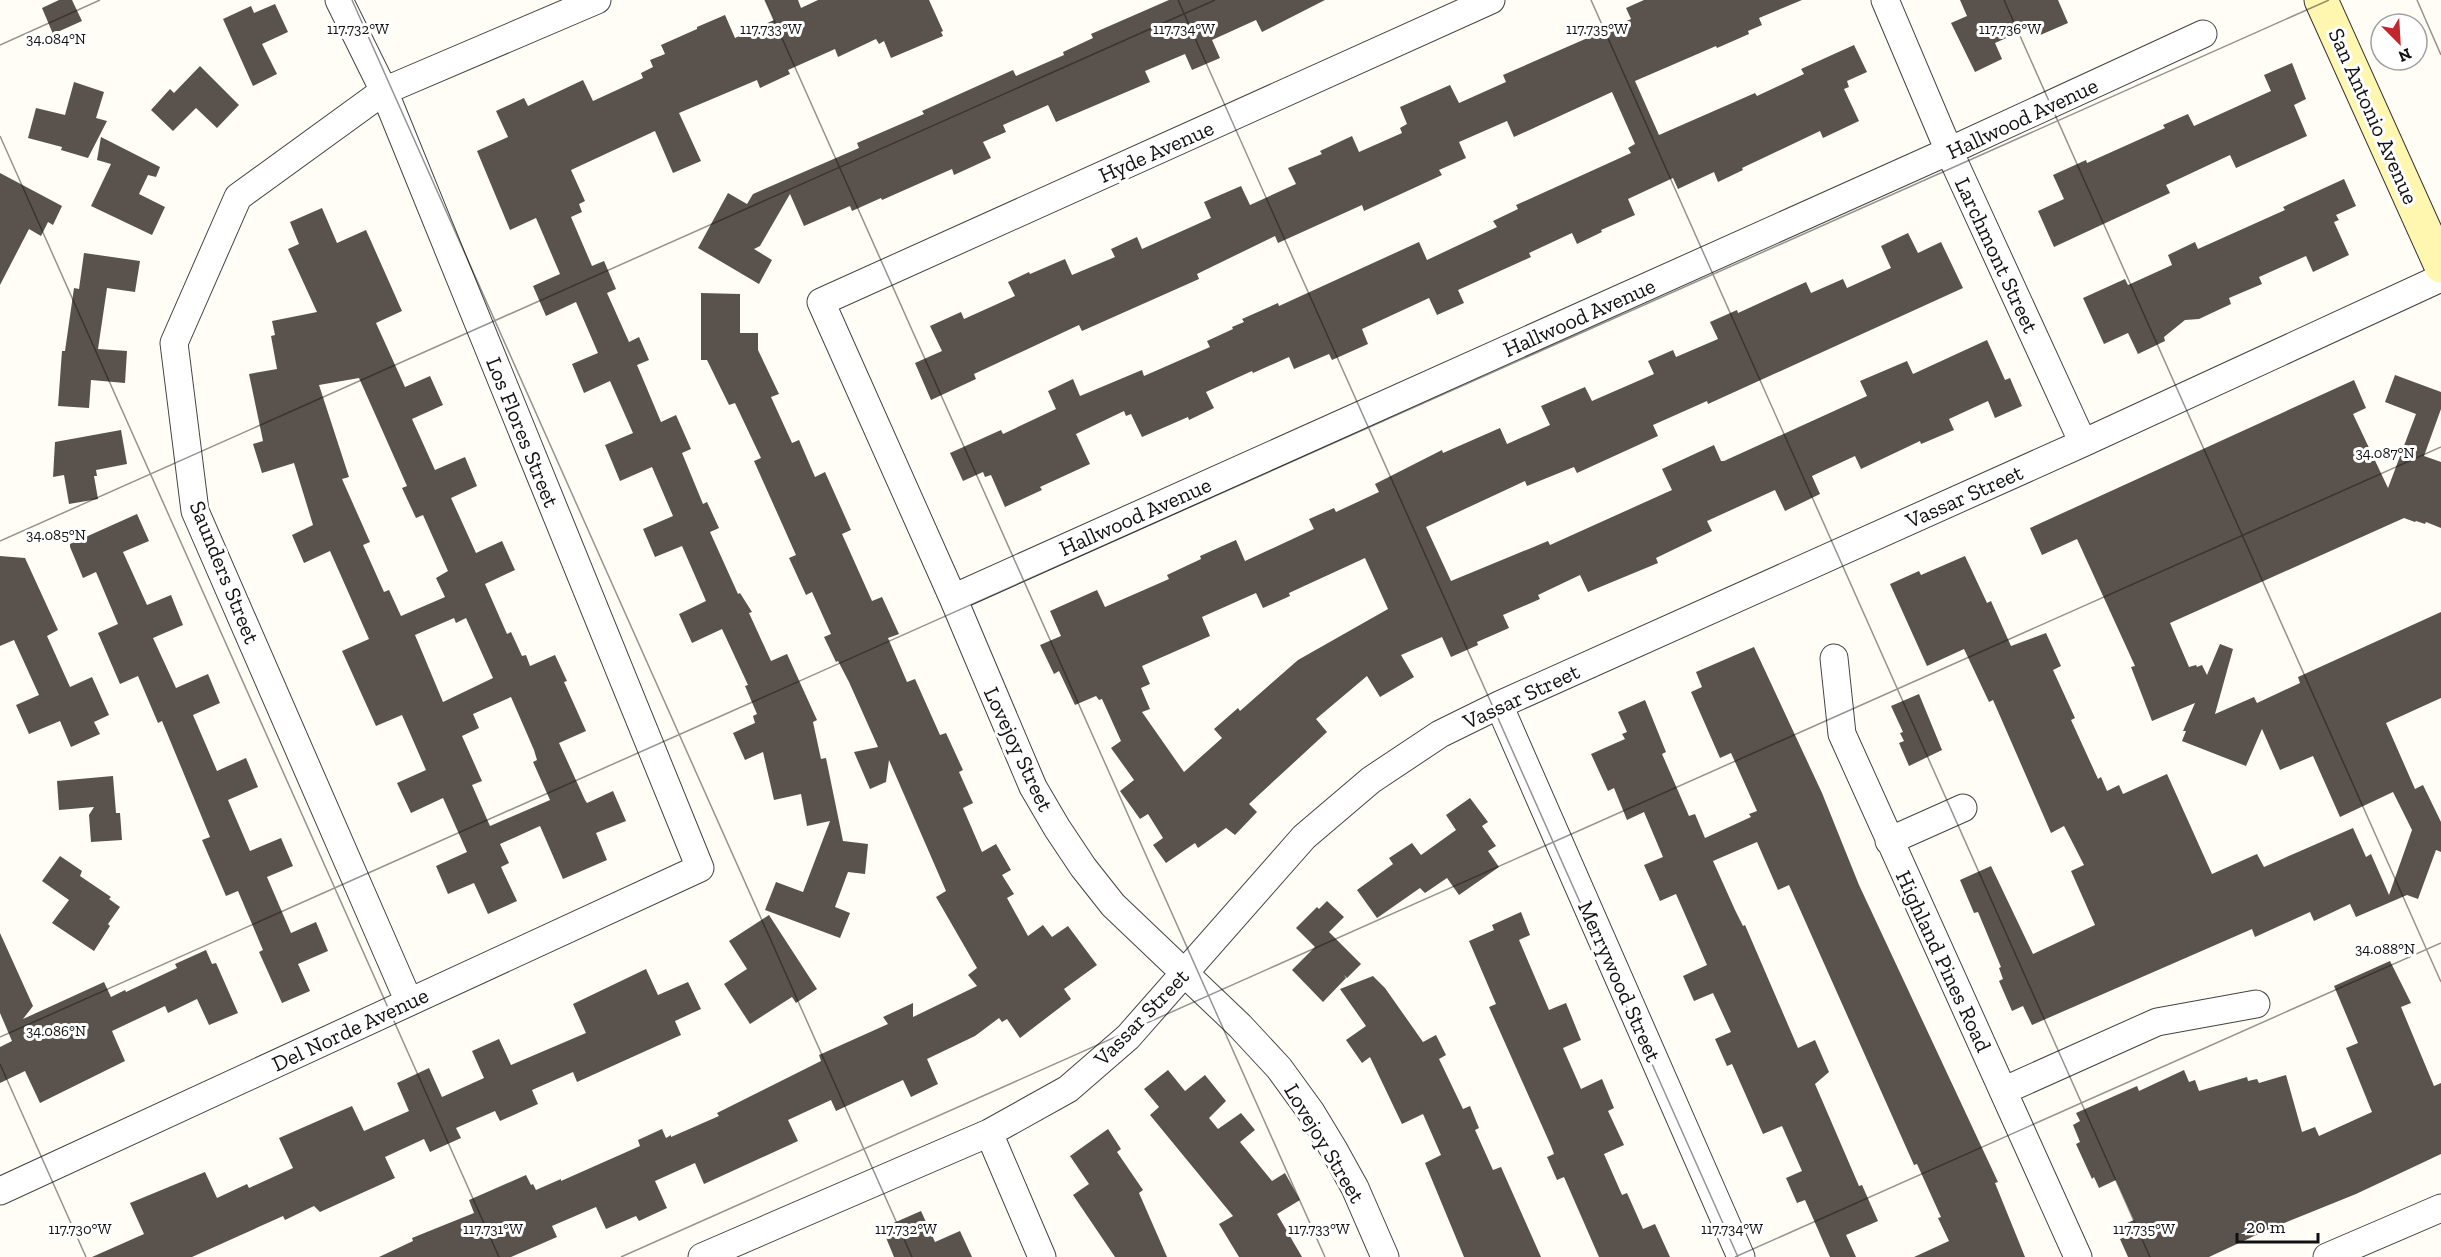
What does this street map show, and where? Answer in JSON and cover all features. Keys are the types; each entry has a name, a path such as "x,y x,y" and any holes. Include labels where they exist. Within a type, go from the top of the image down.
{"main road":[{"name":"San Antonio Avenue","path":"2321,0 2441,266"}],"street":[{"name":"Los Flores Street","path":"339,0 384,91 700,868"},
{"name":"Saunders Street","path":"409,1002 195,511 174,343 238,197 384,91 597,0"},
{"name":"Hyde Avenue","path":"821,302 1491,0"},
{"name":"Larchmont Street","path":"1886,0 1949,151 2083,443"},
{"name":"Hallwood Avenue","path":"953,598 1949,151 2203,34"},
{"name":"Vassar Street","path":"702,1257 989,1133 1068,1089 1128,1037 1304,837 1371,780 1440,734 1499,705 2083,443 2441,278"},
{"name":"Lovejoy Street","path":"821,302 953,598 1033,787 1057,828 1083,867 1113,905 1240,1026 1278,1068 1311,1112 1355,1188 1385,1257"},
{"name":"Highland Pines Road","path":"1834,658 1842,734 2078,1257"},
{"name":"Merrywood Street","path":"1499,705 1741,1257"},
{"path":"1890,842 1963,808"},
{"name":"Del Norde Avenue","path":"0,1191 700,868"},
{"path":"2003,1090 2157,1022 2256,1004"},
{"path":"989,1133 1042,1257"},
{"path":"2327,1257 2441,1208"}],"building":[{"path":"59,0 72,0 82,21 53,34 42,8"},
{"path":"765,0 798,0 801,8 818,0 929,0 943,31 941,32 943,36 891,58 884,41 879,44 876,39 838,57 835,49 788,70 790,74 760,88 757,80 679,113 701,161 673,173 655,131 571,170 585,201 579,204 582,212 571,217 592,266 604,261 616,289 607,293 629,342 639,337 649,360 637,365 661,422 676,415 691,449 682,453 703,504 707,502 719,528 710,532 738,594 740,593 752,612 749,613 771,661 787,654 817,720 813,722 821,759 826,758 843,841 868,844 865,874 848,872 835,907 850,913 840,938 765,910 776,882 803,892 830,821 807,826 801,794 774,800 763,752 745,760 733,733 755,723 753,716 757,714 745,686 748,685 722,629 692,643 679,614 706,601 682,546 655,557 643,529 673,516 652,467 620,481 605,445 633,433 610,381 584,393 572,364 598,353 576,302 546,316 533,286 560,274 536,218 510,230 477,151 508,137 496,111 524,98 528,106 583,80 593,101 643,78 641,73 653,67 650,60 665,54 661,45 697,27 725,15 735,38 774,20"},
{"path":"1169,0 1325,0 1262,32 1256,20 1212,40 1220,58 1192,70 1185,54 1145,71 1150,82 1056,122 1048,105 1003,125 1006,132 983,142 991,158 954,175 952,169 882,200 881,198 852,211 850,206 804,226 790,194 760,246 754,249 772,260 759,284 698,248 728,193 747,204 753,194 859,148 857,143 924,114 922,111 1013,70 1016,76 1064,55 1063,52 1093,38 1091,34"},
{"path":"1644,0 1802,0 1759,18 1762,25 1748,31 1749,34 1635,81 1659,135 1755,93 1757,96 1804,74 1801,69 1854,45 1867,72 1847,81 1849,87 1844,89 1859,121 1823,138 1820,131 1718,182 1714,172 1678,189 1673,178 1628,199 1635,215 1577,244 1572,233 1529,253 1531,257 1458,290 1464,303 1437,315 1429,298 1362,329 1368,344 1332,360 1329,354 1294,369 1289,357 1253,373 1252,371 1206,392 1214,408 1189,420 1188,417 1142,437 1131,414 1126,416 1124,411 1076,434 1090,464 1040,487 1042,490 1005,507 991,475 985,477 983,472 963,481 950,453 1001,430 1003,434 1056,409 1048,391 1073,379 1080,396 1142,370 1144,376 1210,347 1207,341 1233,329 1232,327 1244,322 1242,319 1278,303 1279,306 1419,242 1427,260 1497,227 1493,221 1518,209 1516,205 1631,153 1628,148 1635,144 1612,92 1514,137 1507,121 1459,142 1466,158 1439,170 1442,175 1364,211 1362,205 1278,243 1275,236 1197,274 1199,279 1082,331 1079,325 974,374 976,379 931,400 915,363 942,351 930,326 961,312 964,319 1015,296 1008,282 1029,272 1030,274 1065,259 1072,275 1115,257 1111,249 1137,237 1142,249 1211,218 1204,202 1241,186 1250,205 1296,184 1288,168 1322,154 1320,151 1352,136 1359,152 1402,133 1400,128 1407,124 1400,107 1450,85 1459,103 1506,82 1503,75 1631,19 1626,8"},
{"path":"1960,0 2058,0 2068,23 2038,36 2033,26 1995,43 2002,59 1975,72 1951,23 1967,16"},
{"path":"275,4 288,32 262,44 277,74 253,86 223,19 251,6 254,13"},
{"path":"2292,63 2306,99 2294,105 2307,136 2236,168 2230,155 2166,185 2170,193 2054,247 2038,211 2064,199 2053,175 2086,160 2087,163 2165,128 2163,125 2188,114 2194,126 2271,91 2264,75"},
{"path":"200,66 239,105 217,128 196,108 173,131 151,110 170,89 174,93"},
{"path":"74,82 104,92 96,118 107,121 88,158 61,150 62,147 28,138 36,108 65,115"},
{"path":"101,137 160,167 156,177 148,175 139,194 165,207 152,235 91,206 111,164 97,160"},
{"path":"0,173 62,206 53,225 48,222 41,236 29,229 0,285"},
{"path":"2344,179 2356,206 2336,215 2339,220 2334,222 2349,255 2313,272 2306,256 2259,277 2262,284 2229,298 2231,304 2199,319 2185,320 2164,337 2165,341 2138,354 2128,333 2104,344 2083,298 2125,279 2128,285 2172,265 2168,255 2195,242 2198,249 2285,210 2283,207"},
{"path":"322,208 337,243 366,230 402,311 376,323 405,387 430,376 443,405 412,419 435,470 465,457 477,486 451,498 476,553 502,541 515,570 485,584 507,634 511,632 522,656 526,655 530,666 555,655 567,681 564,682 586,731 559,743 587,803 613,791 626,821 596,833 607,860 563,879 540,826 500,844 509,863 501,867 517,901 488,914 474,883 448,894 436,866 467,852 443,798 411,813 397,783 426,770 402,715 376,726 342,651 369,639 330,551 304,563 292,535 313,525 294,463 262,473 253,444 263,441 249,374 277,369 271,336 275,335 272,321 317,312 288,249 299,244 290,222","holes":["359,378 407,486 402,488 416,518 423,515 448,571 436,578 445,597 401,616 389,590 384,592 363,545 370,542 342,479 349,477 319,385","454,618 456,623 466,618 493,678 443,702 415,635","511,697 534,750 537,760 533,762 550,800 490,826 472,785 482,781 462,736 479,728 473,714"]},
{"path":"1908,233 1918,253 1941,242 1963,288 1708,404 1707,401 1653,425 1658,436 1577,473 1574,467 1527,486 1525,481 1426,527 1451,581 1548,541 1550,545 1672,490 1662,469 1714,445 1721,461 1724,461 1867,396 1860,381 1907,361 1913,374 1987,340 2005,380 2010,378 2022,406 1995,418 1988,401 1949,419 1954,430 1921,444 1920,441 1861,469 1855,456 1812,476 1820,494 1785,511 1775,490 1707,521 1712,531 1656,558 1658,563 1588,592 1580,575 1538,595 1540,599 1503,615 1509,628 1451,657 1442,637 1401,655 1414,677 1380,697 1367,676 1316,719 1327,732 1249,804 1257,812 1235,835 1226,828 1198,848 1195,843 1166,863 1153,845 1163,838 1148,814 1140,819 1120,791 1134,780 1111,748 1121,741 1102,699 1099,700 1096,696 1075,705 1059,671 1054,674 1040,645 1061,636 1050,611 1097,590 1105,607 1169,579 1167,575 1201,559 1200,556 1236,540 1245,561 1314,529 1309,519 1334,508 1336,512 1379,492 1375,484 1442,450 1443,453 1500,428 1507,444 1550,425 1541,406 1585,387 1592,401 1654,374 1648,361 1673,350 1676,357 1718,339 1710,322 1737,310 1738,313 1806,282 1811,293 1843,279 1847,288 1891,268 1881,246","holes":["1365,558 1388,609 1298,660 1240,711 1238,708 1214,729 1222,738 1184,772 1142,712 1150,709 1141,688 1150,684 1142,666 1210,636 1202,617 1256,593 1263,608 1290,596 1289,593"]},
{"path":"84,253 140,261 135,292 107,288 98,349 127,351 125,383 91,380 89,408 58,406 62,351 65,351 74,288 79,289"},
{"path":"701,293 740,294 740,333 758,333 758,350 779,394 771,397 792,443 799,440 815,477 825,472 851,530 842,534 872,601 882,597 899,634 888,638 907,682 915,679 940,735 946,733 963,770 959,772 973,803 963,808 982,852 996,844 1011,870 1002,875 1014,894 1007,898 1028,936 1043,925 1052,937 1068,926 1097,965 1064,989 1071,999 1020,1038 1007,1019 1002,1022 999,1018 975,1036 927,1059 938,1084 911,1097 903,1080 836,1111 831,1100 788,1120 798,1141 704,1184 695,1163 655,1181 667,1208 639,1221 636,1216 606,1229 596,1207 552,1226 557,1237 511,1257 379,1257 413,1241 412,1238 474,1213 469,1200 526,1175 536,1190 640,1146 638,1140 662,1129 666,1138 671,1135 671,1137 719,1116 717,1113 821,1061 819,1055 888,1024 883,1017 913,1003 913,1017 977,986 968,975 977,968 936,897 946,891 889,760 886,782 870,789 854,752 878,747 849,682 824,637 831,634 812,592 806,595 789,558 796,555 754,461 761,458 735,403 729,405 707,360 701,360"},
{"path":"2395,375 2441,392 2441,409 2424,456 2441,462 2441,528 2426,522 2425,524 2404,518 2170,623 2189,667 2202,665 2207,675 2220,644 2233,649 2215,714 2254,697 2257,703 2300,683 2298,677 2441,612 2441,698 2386,723 2415,789 2423,785 2441,822 2441,852 2436,850 2418,899 2407,895 2356,917 2350,904 2314,921 2310,912 2255,937 2252,929 2032,1025 2023,1006 2012,1011 1999,981 2003,979 1999,968 2001,967 1978,912 1974,913 1960,880 1991,866 2033,954 2095,925 2071,871 2084,865 2064,826 2051,833 1993,700 1989,702 1964,649 1927,666 1890,584 1919,571 1921,575 1965,556 1987,603 1991,601 2011,646 2046,633 2061,666 2053,670 2075,718 2071,720 2098,779 2101,777 2107,791 2119,785 2123,794 2167,774 2212,874 2257,854 2264,867 2353,828 2366,857 2371,854 2389,895 2412,830 2393,792 2340,817 2313,756 2280,770 2262,729 2246,766 2182,741 2186,731 2183,731 2195,703 2152,721 2131,667 2135,666 2077,539 2042,555 2030,528 2354,380 2366,408 2353,414 2388,488 2416,414 2385,402"},
{"path":"121,430 127,464 96,470 97,476 94,476 98,499 69,504 64,475 53,477 55,442"},
{"path":"137,514 149,541 123,552 147,605 171,595 183,625 153,638 176,688 208,674 220,703 193,715 217,771 246,758 258,787 228,800 250,851 281,838 293,866 267,877 291,933 316,922 328,951 298,964 310,991 282,1003 259,952 263,950 238,891 226,896 202,840 210,837 162,721 158,723 138,676 120,684 98,633 118,624 96,572 83,578 70,547 70,544"},
{"path":"0,556 25,558 58,630 47,636 70,687 92,677 109,715 94,722 100,734 71,747 60,721 29,734 16,705 39,695 14,640 0,646"},
{"path":"1754,647 1822,793 1859,885 1998,1182 1995,1183 2025,1257 1914,1257 1949,1241 1938,1218 1941,1217 1917,1164 1914,1165 1789,885 1778,890 1757,842 1713,861 1743,926 1745,925 1798,1048 1815,1040 1829,1072 1815,1084 1859,1186 1862,1185 1878,1221 1846,1235 1856,1257 1830,1257 1805,1200 1797,1203 1786,1178 1802,1171 1782,1126 1763,1134 1732,1064 1727,1066 1715,1039 1731,1032 1713,993 1694,1001 1683,976 1707,965 1676,894 1660,901 1644,865 1663,857 1644,812 1627,820 1614,788 1608,791 1591,754 1625,739 1622,734 1627,732 1618,712 1645,700 1666,752 1662,754 1689,816 1695,814 1705,838 1751,817 1749,814 1757,811 1731,753 1720,758 1691,692 1702,687 1696,672"},
{"path":"1919,694 1942,750 1909,766 1899,743 1904,741 1900,733 1903,732 1891,706"},
{"path":"113,776 116,813 120,813 122,840 91,842 89,815 94,807 59,810 57,781"},
{"path":"1470,798 1488,822 1482,826 1496,846 1488,851 1499,867 1459,895 1447,878 1425,893 1420,888 1377,918 1357,890 1393,864 1389,858 1412,843 1421,855 1456,830 1446,815"},
{"path":"60,856 82,871 80,876 111,897 109,899 120,907 94,951 52,923 69,900 42,881"},
{"path":"1327,901 1344,917 1329,932 1361,964 1347,978 1344,975 1346,978 1323,1002 1292,970 1315,947 1296,928 1317,907 1319,909"},
{"path":"1521,912 1530,935 1519,940 1549,1010 1566,1003 1581,1040 1563,1048 1581,1089 1602,1079 1614,1108 1608,1111 1624,1145 1604,1154 1622,1195 1627,1193 1643,1229 1655,1224 1670,1257 1599,1257 1564,1177 1557,1180 1547,1157 1554,1154 1489,1007 1496,1004 1469,941 1494,930 1492,925"},
{"path":"769,915 817,989 796,1003 792,997 750,1024 724,984 747,969 729,941"},
{"path":"0,933 33,1006 23,1019 104,982 111,997 125,990 126,992 177,968 175,964 206,950 212,964 216,963 238,1013 209,1025 197,999 168,1013 165,1006 112,1031 125,1061 40,1103 25,1071 0,1083 0,1047 12,1041 0,1013"},
{"path":"2390,961 2411,1003 2401,1007 2434,1086 2441,1083 2441,1154 2356,1194 2267,1230 2209,1257 2128,1257 2120,1239 2125,1237 2120,1226 2134,1220 2116,1180 2099,1188 2094,1177 2092,1179 2076,1144 2080,1142 2073,1125 2080,1121 2076,1113 2137,1086 2139,1091 2184,1070 2189,1082 2195,1080 2199,1091 2247,1077 2248,1081 2257,1079 2259,1083 2286,1075 2302,1132 2315,1127 2319,1136 2372,1112 2346,1048 2358,1043 2334,986"},
{"path":"646,969 658,995 688,982 701,1009 675,1021 681,1035 577,1082 573,1072 532,1090 538,1104 500,1121 495,1111 456,1128 461,1138 430,1152 424,1139 385,1157 395,1178 320,1212 314,1206 285,1220 283,1216 192,1257 92,1257 144,1234 130,1203 205,1172 217,1198 247,1184 249,1188 293,1168 279,1138 352,1106 364,1131 409,1111 397,1083 429,1068 442,1097 484,1078 472,1051 499,1039 511,1065 586,1033 573,1004"},
{"path":"1373,976 1385,988 1423,1042 1436,1035 1446,1055 1439,1059 1463,1109 1470,1106 1479,1128 1475,1130 1493,1170 1501,1167 1541,1257 1464,1257 1425,1163 1441,1155 1423,1114 1402,1124 1370,1057 1362,1063 1346,1040 1366,1026 1340,989"},
{"path":"1168,1070 1185,1091 1205,1075 1226,1101 1209,1118 1218,1129 1241,1113 1255,1130 1240,1142 1272,1181 1285,1173 1300,1200 1277,1214 1302,1257 1239,1257 1219,1224 1233,1216 1150,1115 1159,1107 1144,1089"},
{"path":"1108,1129 1121,1149 1117,1152 1143,1190 1139,1193 1167,1257 1115,1257 1073,1195 1089,1184 1070,1156"},
{"path":"921,1211 935,1242 960,1231 972,1257 894,1257 882,1228"}]}
